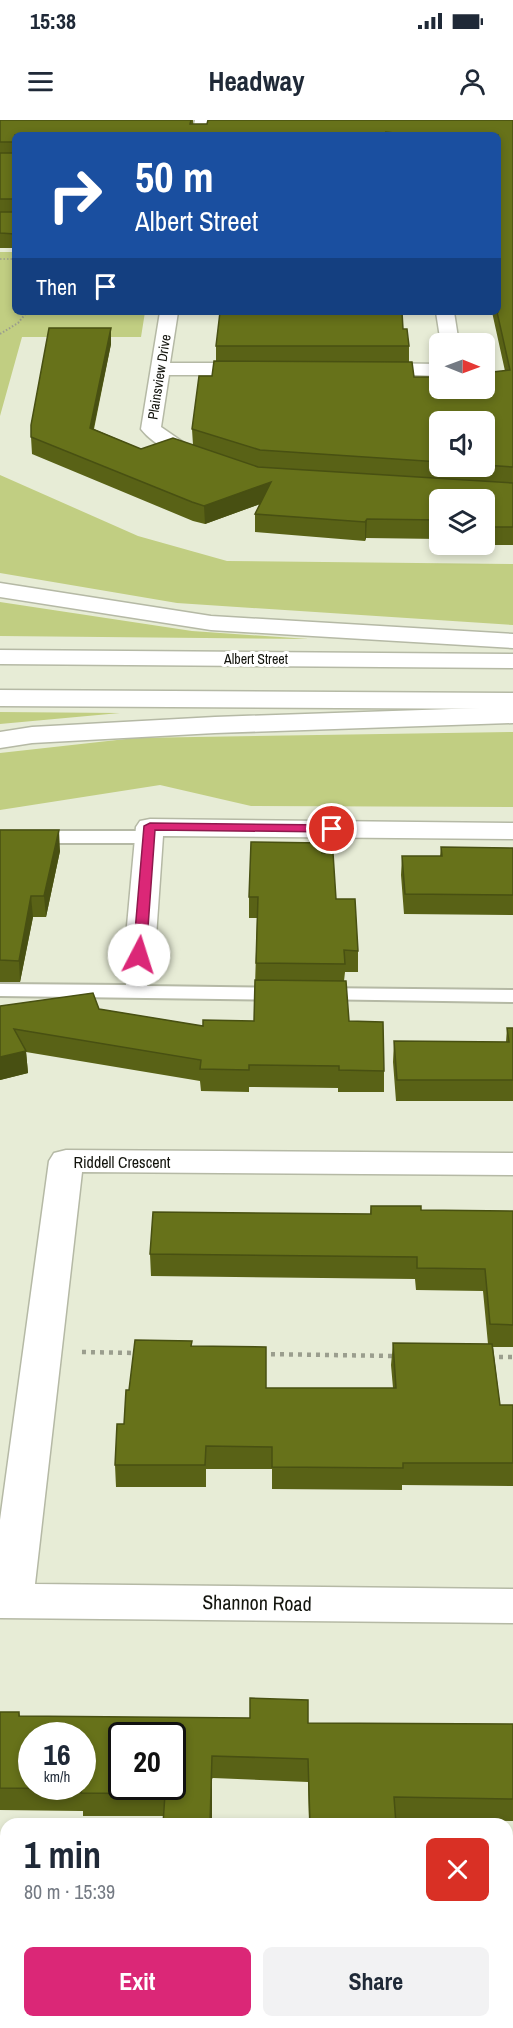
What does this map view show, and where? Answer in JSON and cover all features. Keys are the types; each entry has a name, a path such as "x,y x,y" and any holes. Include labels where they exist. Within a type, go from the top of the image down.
{"main road":[{"name":"Plainsview Drive","path":"169,315 151,429 186,453 227,466"},
{"path":"445,315 448,333"},
{"path":"160,369 276,369"},
{"path":"346,369 429,370"},
{"path":"0,590 211,622 513,641"},
{"name":"Albert Street","path":"0,657 513,661"},
{"path":"0,698 513,701"},
{"path":"0,740 32,735 215,724 513,715"},
{"path":"141,937 149,832 513,831"},
{"name":"Riddell Crescent","path":"6,1601 43,1352 66,1161 513,1164"},
{"name":"Shannon Road","path":"6,1601 513,1606"}],"lane":[{"path":"0,837 149,832"},
{"path":"136,992 141,937"},
{"path":"0,990 513,996"}],"path":[{"path":"0,334 18,323 25,315"},
{"path":"43,1352 148,1353"},
{"path":"254,1354 407,1356"},
{"path":"478,1357 513,1357"}],"green space":[{"path":"0,252 12,252 12,315 145,315 141,337 22,337 0,416"},
{"path":"0,475 138,536 227,561 513,564 513,625 177,603 0,573"},
{"path":"0,602 192,631 309,639 0,636"},
{"path":"0,712 120,713 0,724"},
{"path":"513,732 513,807 251,806 160,785 0,810 0,753 135,738"}],"building":[{"path":"0,120 191,120 190,124 207,124 208,120 513,120 513,467 495,466 495,411 429,411 429,461 260,450 192,429 199,376 212,376 214,361 412,362 414,377 429,377 429,399 495,399 495,372 510,370 498,315 501,315 501,132 12,132 12,142 0,142"},
{"path":"0,153 12,153 12,199 0,199"},
{"path":"0,212 12,212 12,234 0,233"},
{"path":"220,315 402,315 403,329 407,329 409,346 216,346"},
{"path":"49,328 111,328 90,428 141,449 173,438 258,467 513,483 513,527 495,527 495,489 429,489 429,520 367,519 365,522 255,514 271,482 204,506 31,437 31,425"},
{"path":"0,830 59,830 44,896 31,896 19,961 0,960"},
{"path":"251,842 322,843 322,853 333,853 336,899 355,899 358,951 344,950 345,964 256,963 258,897 249,897"},
{"path":"441,847 513,848 513,895 405,894 402,856 442,856"},
{"path":"255,980 346,981 349,1021 383,1022 384,1071 339,1070 339,1066 249,1065 249,1070 200,1069 201,1060 14,1029 26,1051 0,1057 0,1006 93,993 99,1009 203,1026 203,1020 254,1021"},
{"path":"507,1028 513,1028 513,1080 397,1080 394,1041 509,1042"},
{"path":"371,1206 421,1206 421,1210 513,1211 513,1325 490,1324 485,1269 417,1268 417,1257 150,1254 153,1212 371,1214"},
{"path":"135,1340 192,1341 191,1346 266,1347 266,1388 396,1388 393,1343 492,1344 500,1405 513,1405 513,1463 403,1463 403,1468 272,1467 272,1447 206,1446 205,1465 115,1465 117,1424 124,1424 126,1390 129,1390"},
{"path":"250,1698 308,1700 308,1723 513,1724 513,1799 394,1797 396,1818 310,1818 308,1759 212,1756 210,1818 163,1818 165,1800 186,1800 186,1722 108,1722 108,1793 96,1793 96,1722 18,1722 18,1788 0,1788 0,1712 19,1712 19,1716 250,1718"}],"route":[{"path":"139,955 150,826 332,829"}]}
